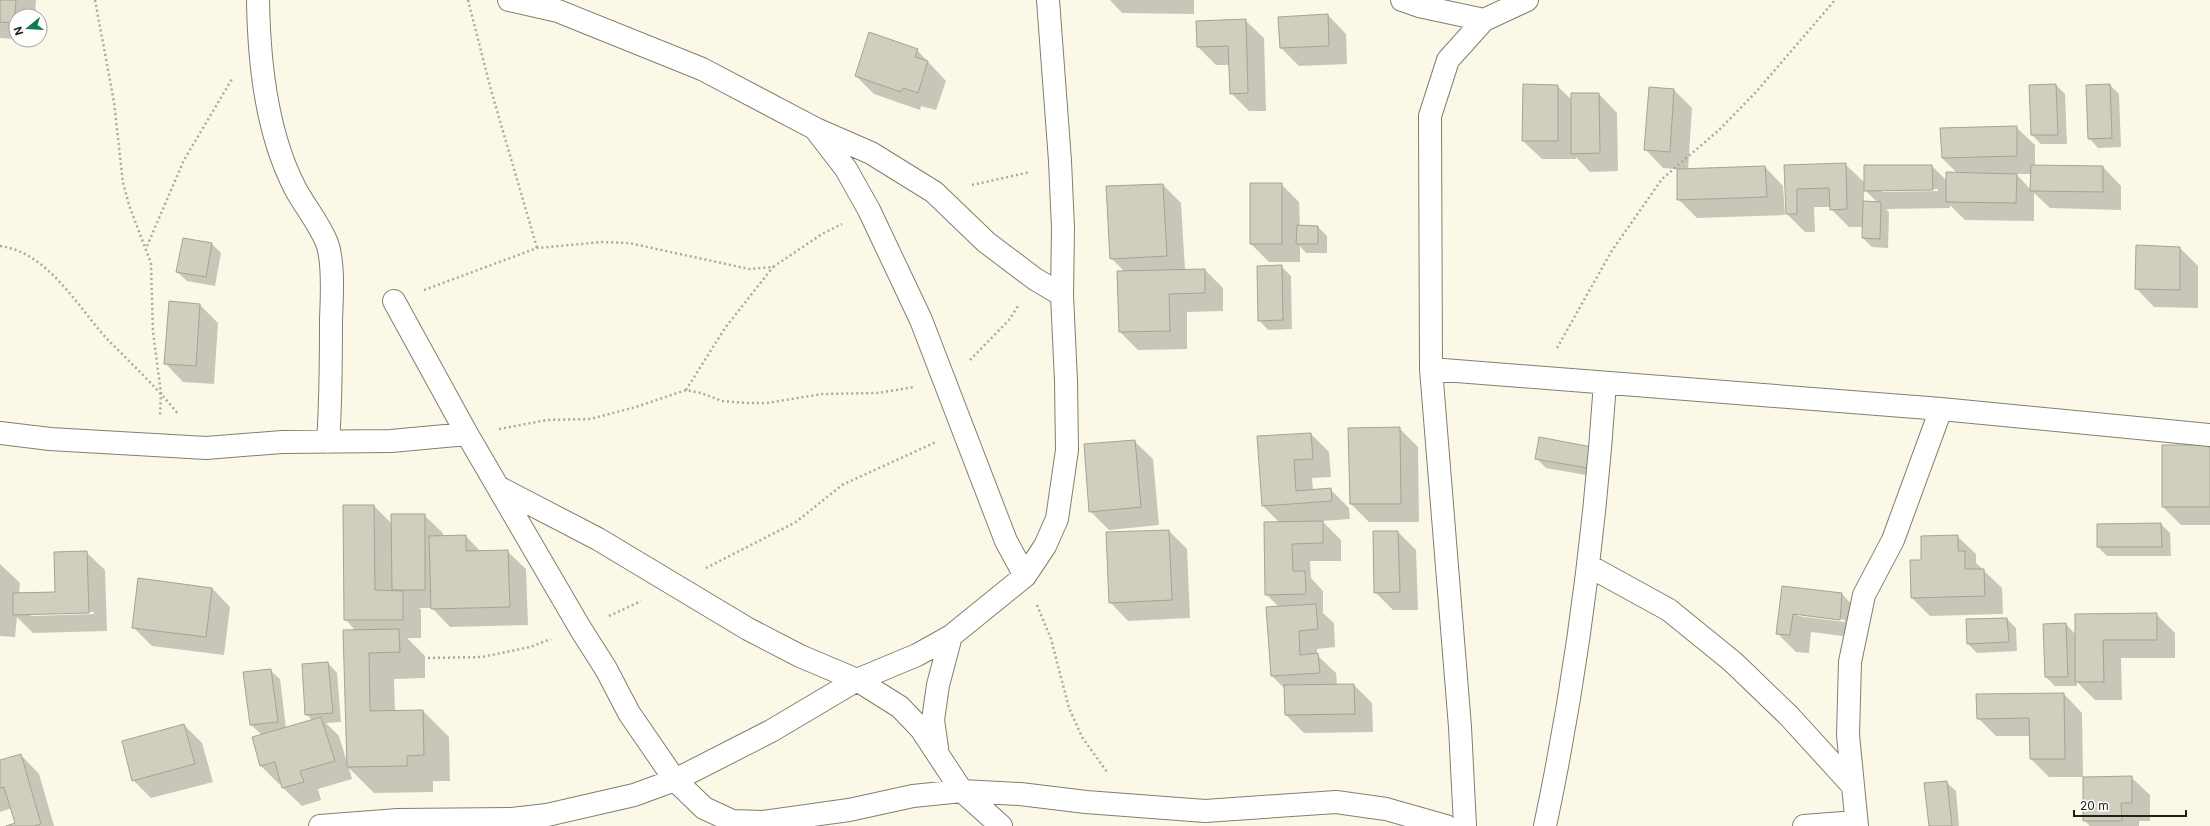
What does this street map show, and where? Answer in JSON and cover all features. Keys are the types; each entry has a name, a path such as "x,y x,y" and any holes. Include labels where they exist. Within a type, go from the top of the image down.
{"street":[{"path":"258,0 259,34 270,115 281,154 295,188 328,244 332,277 331,402 328,442"},
{"path":"509,0 558,11 702,69 816,129 871,153 934,192 986,242 1035,279 1062,295"},
{"path":"321,826 398,820 512,819 533,817 619,799 676,780 771,731 857,680 917,655 951,636 1025,576 1045,546 1057,519 1067,450 1066,381 1062,295 1063,228 1060,161 1048,0"},
{"path":"1465,826 1460,727 1432,369 1430,116 1448,60 1484,20 1527,0"},
{"path":"1413,2 1484,20"},
{"path":"816,129 846,169 869,210 921,320 1006,541 1025,576"},
{"path":"394,301 467,434 580,628 606,669 630,713 676,780 704,808 732,821 762,822 848,810 913,796 962,791 1020,794 1086,802 1205,811 1336,802 1386,809 1446,826"},
{"path":"1432,369 1941,409 2210,434"},
{"path":"1545,826 1558,766 1589,566 1600,468 1605,383"},
{"path":"1804,826 1856,824 1848,735 1849,668 1864,595 1893,540 1941,409"},
{"path":"0,433 58,440 206,448 282,442 391,441 467,434"},
{"path":"498,487 592,536 761,636 800,656 857,680 900,707 921,728 962,791 1001,826"},
{"path":"1589,566 1669,610 1733,662 1789,716 1852,785"},
{"path":"937,752 933,720 938,685 951,636"}],"path":[{"path":"95,0 114,102 123,183 135,221 146,246 153,273 153,332 161,393"},
{"path":"468,0 491,90 537,248"},
{"path":"1540,378 1611,252 1662,179 1719,130 1756,92 1835,0"},
{"path":"146,246 184,160 259,34"},
{"path":"934,192 1026,174 1060,161"},
{"path":"686,390 726,328 772,267 822,234 869,210"},
{"path":"394,301 537,248 602,242 629,242 749,269 772,267"},
{"path":"0,246 11,248 38,262 86,311 111,343 132,362 161,393 206,448"},
{"path":"467,434 547,420 590,419 636,408 686,390 701,393 722,401 767,403 822,394 878,392 909,389 944,378 964,366 981,351 1009,320 1035,279"},
{"path":"428,658 482,657 530,647 580,628 644,600 672,583 735,554 796,522 842,485 917,449 964,431"},
{"path":"1025,576 1051,640 1064,688 1082,737 1110,775"}],"building":[{"path":"0,0 16,0 15,8 8,8 8,23 0,22"},
{"path":"1328,14 1329,46 1280,48 1278,17"},
{"path":"1246,19 1248,93 1230,94 1228,46 1197,47 1196,21"},
{"path":"869,32 918,49 915,57 928,61 918,93 903,88 901,92 855,76"},
{"path":"1523,84 1558,85 1558,141 1522,141"},
{"path":"2056,84 2058,135 2031,135 2029,85"},
{"path":"2110,84 2112,138 2088,139 2086,85"},
{"path":"1649,87 1674,89 1670,152 1644,150"},
{"path":"1571,93 1599,93 1600,153 1571,154"},
{"path":"2017,126 2017,156 1942,158 1940,128"},
{"path":"1846,163 1847,209 1830,210 1829,188 1797,189 1797,214 1786,214 1784,165"},
{"path":"1864,165 1932,165 1933,190 1864,191"},
{"path":"2031,165 2103,166 2103,192 2030,191"},
{"path":"1765,166 1767,197 1677,200 1677,169"},
{"path":"1946,172 2017,174 2016,203 1946,202"},
{"path":"1250,183 1282,183 1282,244 1250,244"},
{"path":"1163,184 1167,256 1110,259 1106,186"},
{"path":"1863,201 1881,202 1880,239 1862,238"},
{"path":"1297,225 1318,226 1318,244 1296,244"},
{"path":"183,238 212,243 206,277 176,272"},
{"path":"2136,245 2180,247 2180,290 2135,289"},
{"path":"1282,265 1283,320 1258,321 1257,266"},
{"path":"1205,269 1205,293 1169,294 1170,331 1119,332 1117,271"},
{"path":"169,301 200,304 196,366 164,364"},
{"path":"1400,427 1401,504 1350,504 1348,428"},
{"path":"1311,433 1313,459 1294,460 1296,491 1331,488 1332,501 1262,506 1257,436"},
{"path":"1539,437 1592,447 1588,468 1535,459"},
{"path":"1135,440 1141,507 1089,512 1084,444"},
{"path":"2162,445 2210,445 2210,507 2162,507"},
{"path":"343,505 374,505 375,590 403,591 403,620 344,620"},
{"path":"391,514 425,514 425,590 392,590"},
{"path":"1323,521 1323,543 1292,544 1293,571 1305,571 1306,594 1265,595 1264,522"},
{"path":"2161,523 2162,547 2097,547 2097,524"},
{"path":"1169,530 1172,600 1109,603 1106,532"},
{"path":"1373,531 1398,531 1400,592 1374,593"},
{"path":"466,535 466,551 508,550 510,607 431,609 429,536"},
{"path":"1958,535 1958,551 1965,551 1965,569 1984,569 1985,596 1911,598 1910,560 1921,560 1921,536"},
{"path":"87,551 89,613 13,615 13,593 55,592 54,552"},
{"path":"138,578 212,588 206,637 132,628"},
{"path":"1782,586 1842,593 1840,620 1793,614 1790,635 1776,634"},
{"path":"1316,604 1318,629 1299,631 1300,655 1318,653 1320,673 1271,676 1266,607"},
{"path":"2157,613 2157,640 2103,640 2104,682 2075,682 2075,614"},
{"path":"2007,618 2009,642 1967,644 1966,619"},
{"path":"2066,623 2068,677 2045,677 2043,624"},
{"path":"399,629 400,652 369,653 370,711 423,710 424,755 407,756 407,766 347,767 343,630"},
{"path":"328,662 333,713 305,715 302,664"},
{"path":"271,669 278,722 250,725 243,672"},
{"path":"1354,684 1355,714 1285,715 1284,685"},
{"path":"2064,693 2065,759 2030,759 2029,718 1977,719 1976,694"},
{"path":"321,717 335,761 300,771 304,782 282,788 275,762 260,766 252,737"},
{"path":"184,724 195,764 132,781 122,741"},
{"path":"21,754 41,824 34,826 6,826 15,823 4,787 0,788 0,760"},
{"path":"2132,776 2132,803 2121,803 2122,821 2083,821 2083,777"},
{"path":"1947,781 1952,826 1929,826 1924,783"}]}
